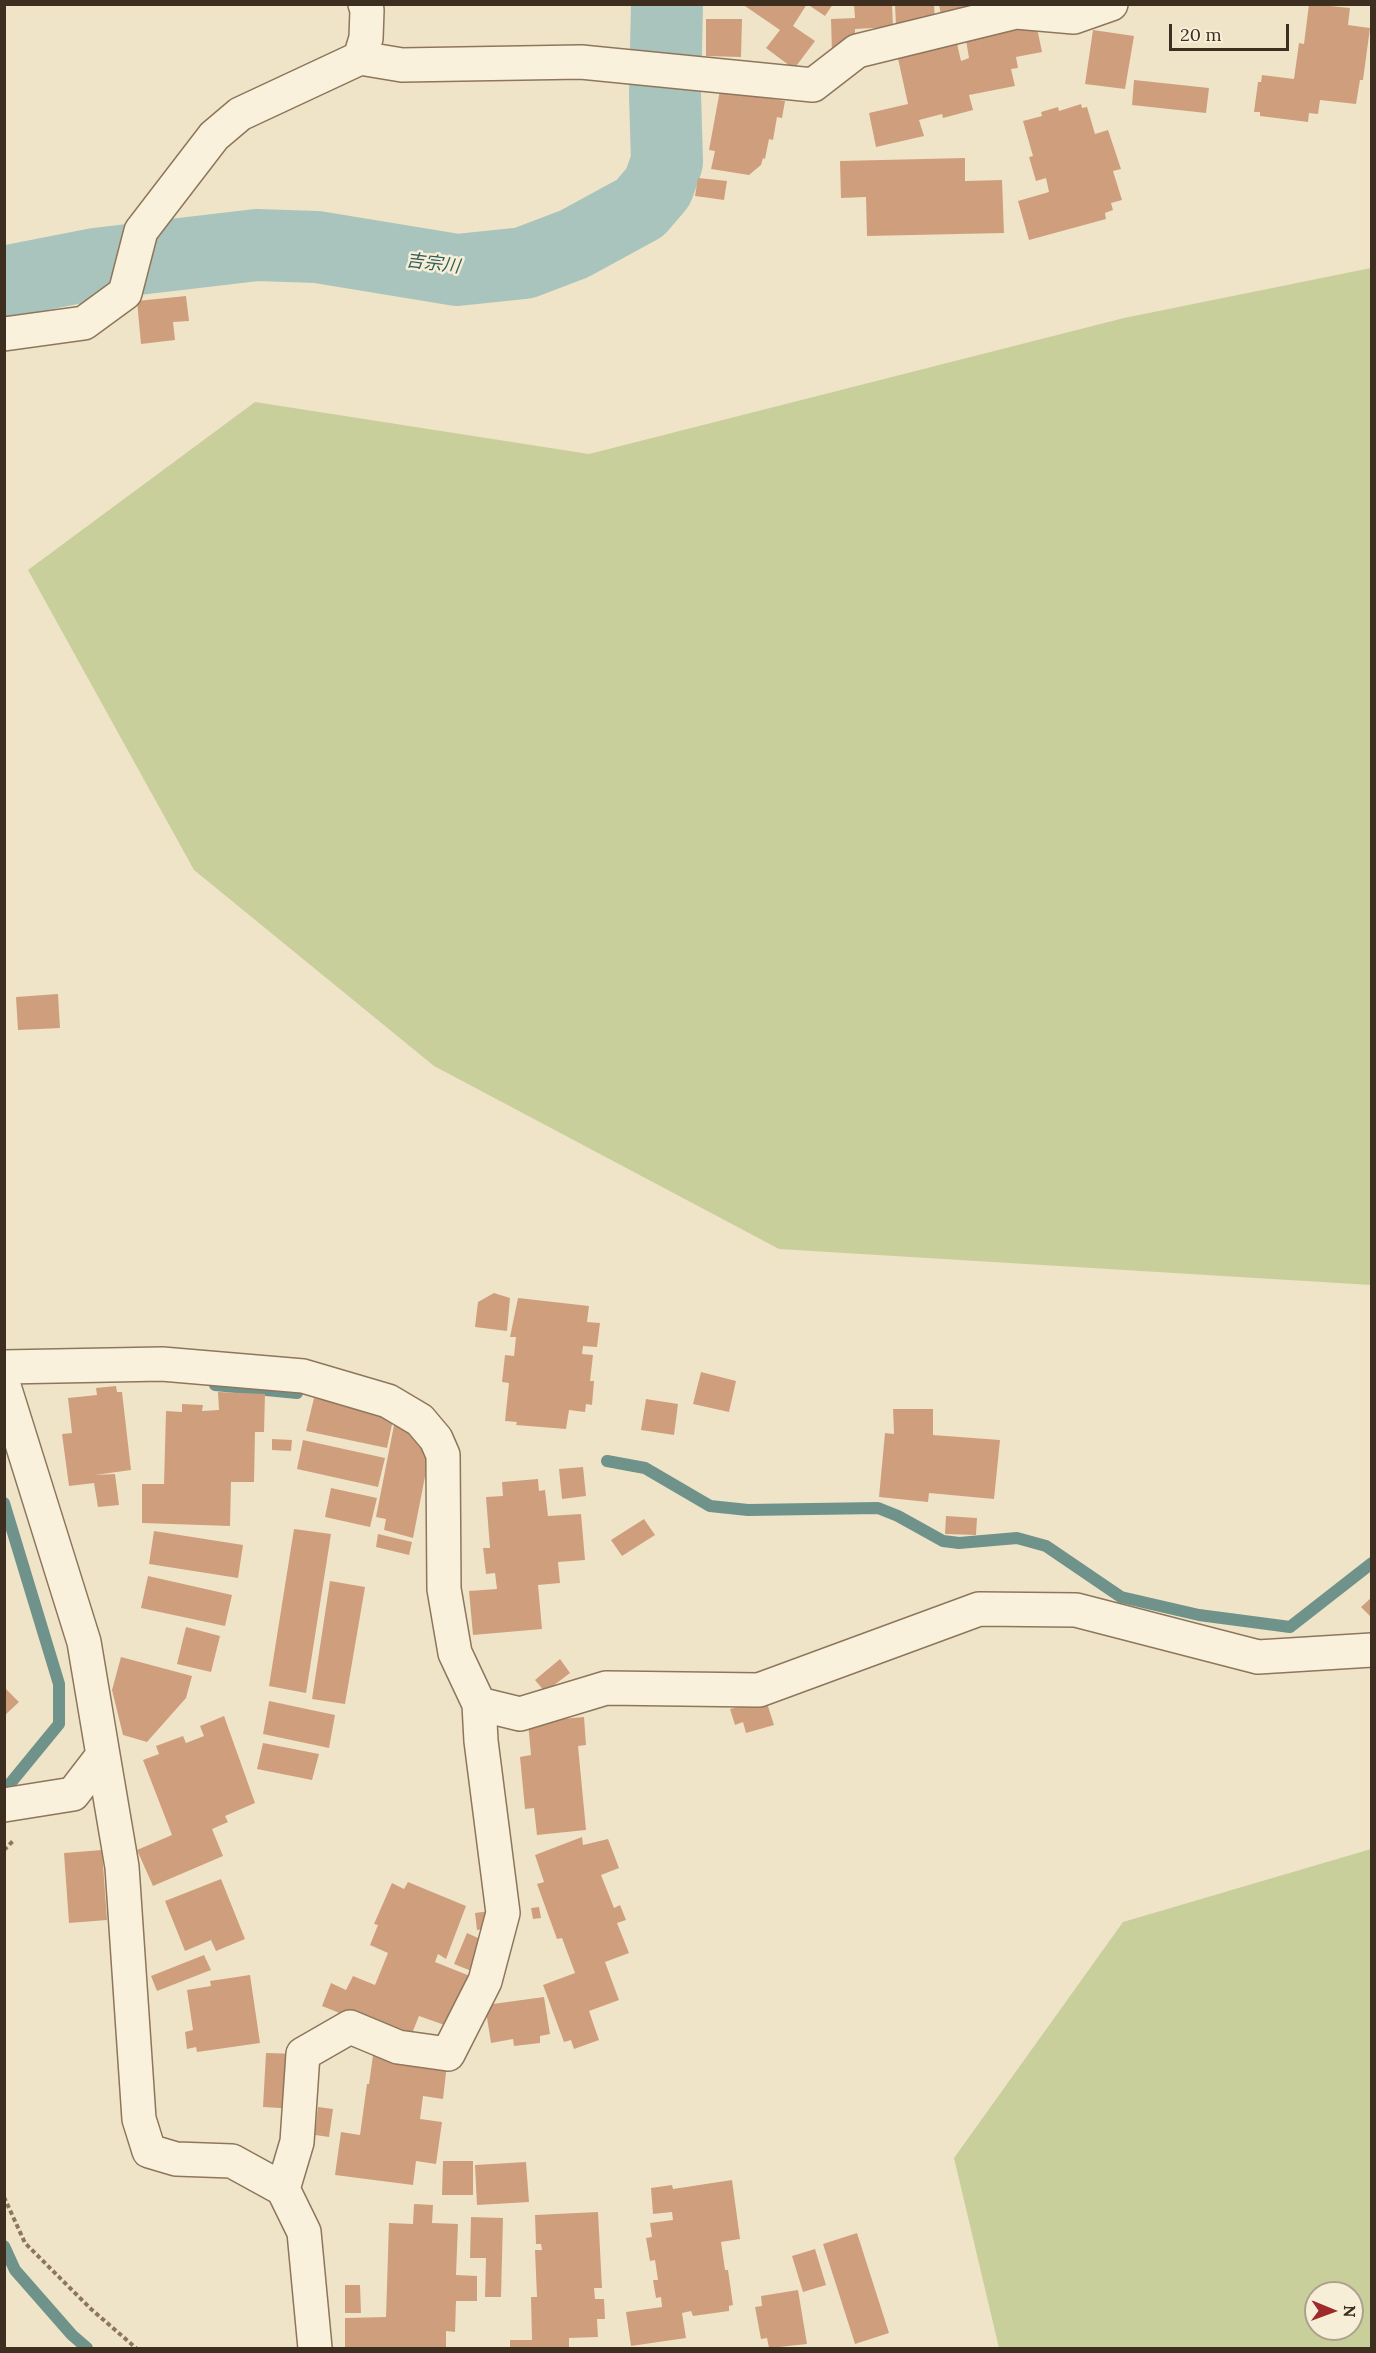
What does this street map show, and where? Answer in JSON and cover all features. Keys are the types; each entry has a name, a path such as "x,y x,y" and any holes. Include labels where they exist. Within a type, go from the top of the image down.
{"street":[{"path":"360,58 366,38 367,10 365,4"},
{"path":"4,334 84,323 125,293 141,231 214,136 240,114 360,58 402,65 581,62 813,85 857,51 1016,12 1074,17 1111,4"},
{"path":"4,1367 162,1365 303,1376 388,1401 420,1420 436,1439 442,1455 444,1589 455,1653 479,1704 481,1741 504,1913 485,1981 448,2054 398,2047 350,2027 303,2054 297,2142 283,2189"},
{"path":"4,1386 84,1642 122,1867 139,2119 149,2151 176,2159 232,2161 283,2189 304,2232 315,2349"},
{"path":"479,1704 520,1714 606,1688 759,1690 979,1609 1076,1610 1258,1657 1371,1650"},
{"path":"4,1805 73,1794 103,1755"}],"path":[{"path":"4,2197 25,2243 135,2349"}],"green space":[{"path":"1371,268 1371,1285 779,1249 434,1066 194,870 28,570 255,402 589,454 1124,318"},
{"path":"1371,1849 1371,2348 999,2348 954,2158 1123,1922"}],"building":[{"path":"742,4 807,4 793,26 815,41 794,69 766,48 780,30"},
{"path":"807,4 833,4 825,16"},
{"path":"854,4 892,4 893,27 855,29 855,45 832,54 831,19 855,18"},
{"path":"895,4 934,4 935,24 896,26"},
{"path":"939,4 994,4 941,16"},
{"path":"1309,4 1350,8 1348,25 1370,28 1363,80 1360,80 1356,104 1320,100 1318,114 1309,113 1308,122 1260,116 1260,112 1254,112 1258,82 1261,82 1262,75 1294,79 1299,43 1304,44"},
{"path":"706,19 742,19 741,57 706,56"},
{"path":"1036,23 1042,52 1016,57 1018,68 1011,69 1015,86 969,95 973,110 943,118 942,114 919,120 924,136 876,147 869,113 908,104 897,54 956,39 961,61 969,58 965,34"},
{"path":"1093,30 1134,36 1125,89 1085,84"},
{"path":"1134,80 1209,88 1206,113 1132,105"},
{"path":"720,90 785,101 782,118 777,117 773,140 769,139 765,159 763,158 761,165 749,175 711,169 715,151 709,150"},
{"path":"1081,104 1082,108 1087,107 1095,134 1108,130 1121,169 1113,171 1122,200 1111,203 1113,210 1105,213 1106,219 1029,240 1018,201 1049,192 1046,178 1036,181 1029,157 1033,156 1023,121 1042,116 1041,112 1058,107 1059,111"},
{"path":"965,158 965,181 1002,180 1004,233 867,236 866,197 841,198 840,161"},
{"path":"698,178 727,181 724,200 695,196"},
{"path":"186,296 189,321 173,322 175,340 141,344 137,301"},
{"path":"58,994 60,1028 18,1030 16,997"},
{"path":"494,1293 510,1298 507,1331 475,1327 478,1302"},
{"path":"518,1298 589,1306 587,1322 600,1323 597,1347 583,1346 582,1354 593,1355 590,1381 594,1381 592,1405 586,1404 585,1412 569,1410 566,1429 516,1425 517,1422 505,1421 509,1383 502,1382 505,1355 514,1356 516,1337 510,1337"},
{"path":"701,1372 736,1381 729,1412 693,1404"},
{"path":"116,1386 117,1392 122,1392 131,1470 95,1475 115,1474 119,1505 98,1507 94,1483 69,1486 62,1434 72,1433 68,1398 97,1395 96,1388"},
{"path":"218,1392 265,1394 264,1432 255,1432 254,1482 231,1482 230,1526 142,1523 142,1484 164,1484 166,1411 182,1412 182,1404 203,1405 202,1411 219,1410"},
{"path":"314,1398 394,1415 387,1448 306,1431"},
{"path":"646,1399 678,1404 674,1435 641,1430"},
{"path":"893,1409 933,1409 933,1435 1000,1440 994,1499 929,1493 928,1502 879,1497 885,1433 894,1434"},
{"path":"395,1420 420,1430 418,1443 431,1446 413,1538 384,1530 386,1519 376,1517"},
{"path":"272,1439 292,1440 291,1451 272,1450"},
{"path":"303,1440 385,1458 378,1487 297,1469"},
{"path":"583,1467 586,1496 562,1499 559,1469"},
{"path":"538,1479 539,1491 545,1490 548,1516 581,1514 585,1560 558,1562 560,1583 538,1585 542,1629 473,1635 469,1591 497,1589 495,1573 486,1574 483,1548 490,1548 486,1497 503,1496 502,1482"},
{"path":"331,1488 377,1498 370,1527 325,1517"},
{"path":"946,1516 977,1518 976,1535 945,1534"},
{"path":"644,1519 655,1535 622,1556 611,1540"},
{"path":"294,1529 331,1534 306,1693 269,1686"},
{"path":"154,1531 243,1545 238,1578 149,1564"},
{"path":"378,1534 412,1542 409,1555 376,1547"},
{"path":"148,1576 232,1595 225,1626 141,1608"},
{"path":"330,1581 365,1587 345,1704 312,1699"},
{"path":"1372,1597 1372,1618 1361,1607"},
{"path":"186,1627 220,1636 211,1672 177,1664"},
{"path":"121,1657 192,1676 186,1698 147,1742 123,1735 112,1690"},
{"path":"560,1659 570,1673 545,1692 535,1680"},
{"path":"4,1687 19,1702 4,1716"},
{"path":"766,1700 774,1725 746,1733 743,1722 735,1725 730,1709"},
{"path":"269,1701 335,1715 329,1748 263,1734"},
{"path":"224,1716 255,1803 225,1816 228,1822 212,1829 223,1856 153,1886 137,1850 172,1835 143,1760 159,1754 156,1746 183,1736 186,1743 204,1736 200,1726"},
{"path":"584,1717 586,1745 578,1746 586,1830 537,1835 534,1808 525,1809 520,1757 531,1755 528,1722"},
{"path":"263,1743 319,1754 312,1780 257,1769"},
{"path":"582,1837 583,1845 608,1839 619,1868 601,1875 614,1908 620,1905 626,1920 617,1923 629,1953 605,1962 619,2000 589,2011 599,2040 574,2049 571,2040 564,2042 543,1985 575,1973 562,1938 557,1939 537,1884 544,1882 535,1855"},
{"path":"102,1850 107,1920 69,1923 64,1853"},
{"path":"221,1879 245,1939 216,1951 211,1940 185,1951 165,1901"},
{"path":"408,1882 466,1906 446,1959 438,1954 435,1962 470,1976 450,2027 419,2016 409,2041 322,2006 331,1983 346,1990 353,1976 375,1985 388,1953 370,1945 378,1925 374,1924 392,1883 404,1889"},
{"path":"539,1907 541,1918 533,1919 531,1908"},
{"path":"490,1911 492,1928 477,1930 475,1913"},
{"path":"467,1933 487,1942 474,1972 454,1964"},
{"path":"204,1955 211,1970 157,1991 151,1976"},
{"path":"250,1975 260,2043 197,2052 196,2047 187,2049 185,2032 193,2030 187,1990 211,1986 210,1981"},
{"path":"544,1997 550,2034 540,2036 540,2043 514,2046 513,2039 491,2043 485,2005"},
{"path":"374,2048 447,2064 443,2099 423,2096 420,2119 442,2122 436,2164 416,2161 413,2185 335,2175 341,2132 360,2135"},
{"path":"266,2053 299,2054 297,2109 263,2107"},
{"path":"318,2107 333,2109 329,2137 315,2135"},
{"path":"443,2161 473,2161 473,2195 442,2195"},
{"path":"526,2162 529,2202 477,2205 475,2165"},
{"path":"732,2180 740,2239 721,2242 733,2305 729,2306 729,2311 693,2316 691,2311 682,2313 686,2338 631,2346 626,2312 662,2307 661,2297 656,2298 653,2280 658,2280 655,2260 650,2261 646,2238 652,2237 650,2223 673,2220 672,2212 653,2214 651,2188 672,2185 673,2189"},
{"path":"414,2204 433,2205 432,2223 458,2224 456,2275 477,2276 477,2301 456,2301 455,2332 446,2331 446,2348 345,2348 345,2318 386,2317 389,2223 413,2224"},
{"path":"598,2212 602,2288 594,2288 595,2299 604,2299 605,2319 597,2319 598,2337 569,2338 569,2348 510,2348 510,2340 532,2340 531,2297 537,2297 535,2250 542,2250 541,2244 536,2244 535,2215"},
{"path":"471,2217 503,2218 501,2297 485,2297 486,2258 470,2258"},
{"path":"857,2233 889,2333 855,2344 823,2244"},
{"path":"815,2249 826,2285 803,2292 792,2256"},
{"path":"345,2285 360,2285 361,2313 345,2313"},
{"path":"798,2290 807,2344 769,2348 767,2338 761,2339 755,2307 762,2306 761,2296"}],"waterway":[{"name":"吉宗川","path":"4,282 95,264 257,245 317,247 457,270 524,263 574,244 640,208 658,187 667,162 665,94 667,4"},
{"path":"215,1385 297,1393"},
{"path":"607,1461 645,1468 710,1506 748,1510 878,1508 898,1516 943,1541 959,1543 1017,1538 1046,1546 1121,1597 1199,1615 1290,1627 1372,1563"},
{"path":"4,1503 59,1684 59,1724 4,1791"},
{"path":"4,2246 15,2270 72,2335 87,2348"}]}
